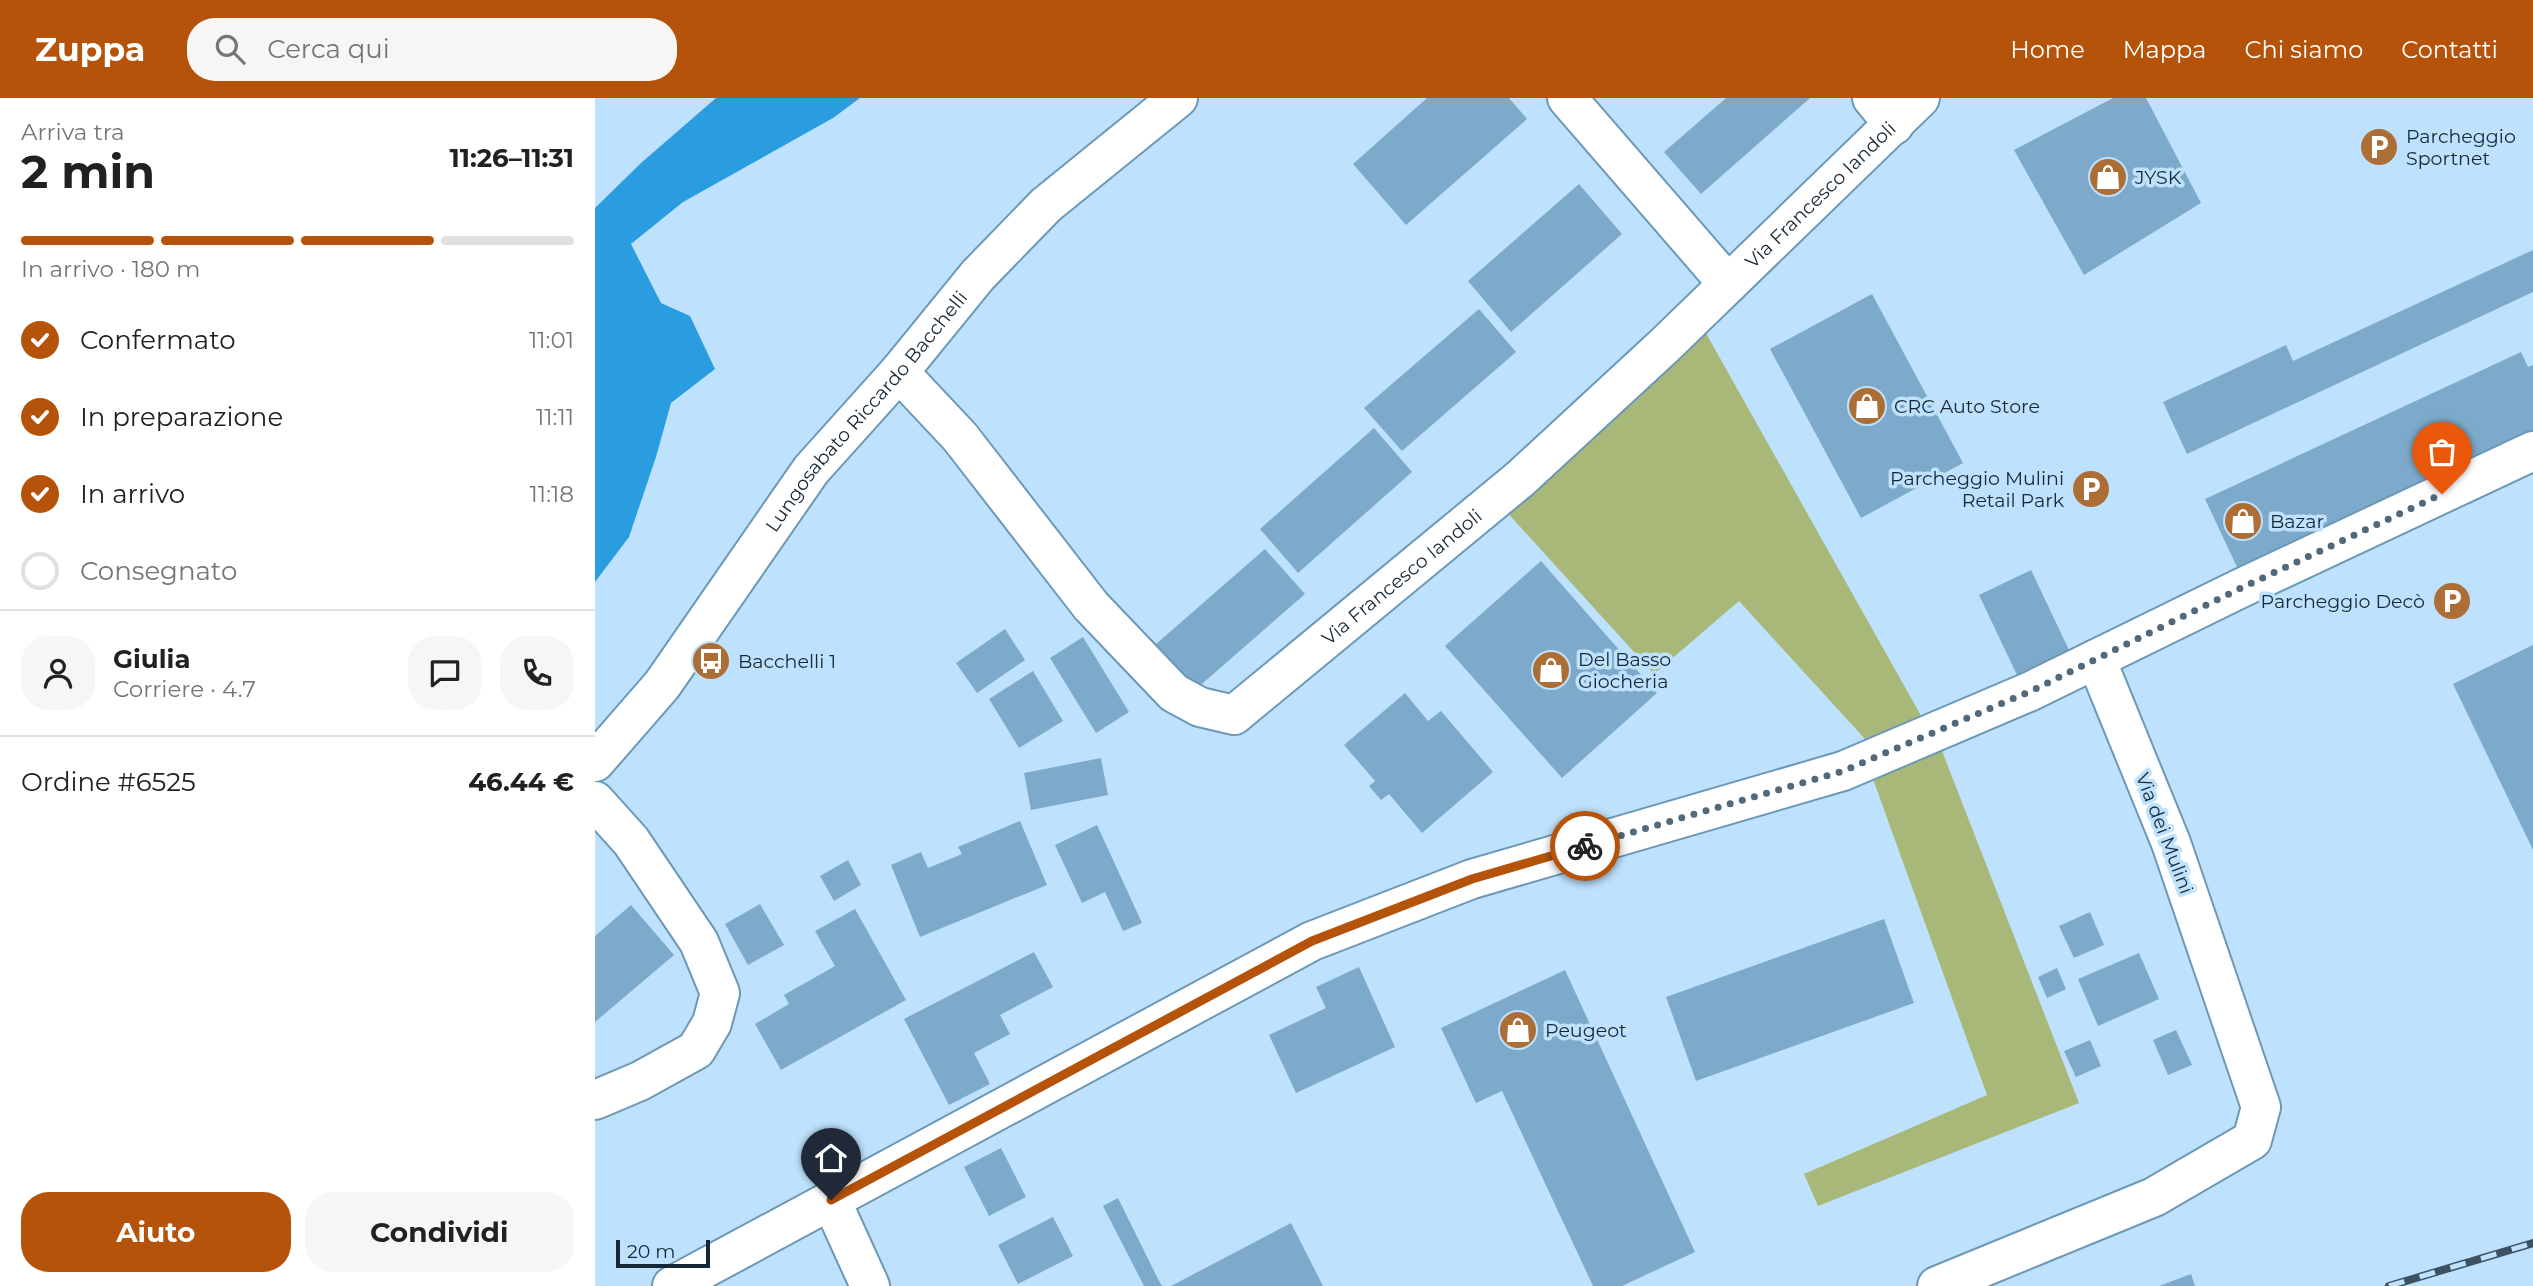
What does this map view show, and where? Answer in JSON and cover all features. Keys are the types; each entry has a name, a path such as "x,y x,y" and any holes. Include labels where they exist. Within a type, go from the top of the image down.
{"street":[{"name":"Lungosabato Riccardo Bacchelli","path":"595,762 662,685 811,470 899,372 978,275 1046,205 1178,98"},
{"path":"1567,98 1728,284"},
{"name":"Via Francesco Iandoli","path":"899,372 960,438 1091,606 1174,693 1200,707 1234,715 1520,479 1728,284 1895,107"},
{"path":"672,1286 1312,941 1472,879 1843,771 2031,691 2251,583 2533,451"},
{"name":"Via dei Mulini","path":"1937,1286 2154,1197 2252,1140 2261,1107 2171,843 2096,659"},
{"path":"595,801 631,841 699,942 720,993 712,1023 696,1050 640,1082 595,1100"},
{"path":"831,1200 870,1286"}],"green space":[{"path":"1703,328 1924,721 1865,739 1739,601 1654,674 1504,509"},
{"path":"1942,751 2079,1103 1818,1206 1804,1174 1987,1095 1873,779"}],"water":[{"path":"716,98 860,98 833,118 683,202 631,244 661,303 690,316 715,369 671,403 629,537 595,582 595,208 641,163"}],"building":[{"path":"1427,98 1509,98 1527,119 1406,225 1353,164"},
{"path":"1726,98 1810,98 1701,194 1664,152"},
{"name":"JYSK","path":"2113,98 2146,98 2201,203 2084,275 2014,150"},
{"path":"1579,184 1622,234 1511,332 1468,281"},
{"path":"2533,250 2533,292 2187,454 2163,402 2286,345 2293,361"},
{"name":"CRC Auto Store","path":"1872,294 1963,463 1861,518 1770,349"},
{"path":"1479,309 1516,352 1402,451 1364,408"},
{"path":"2521,352 2528,367 2533,365 2533,430 2237,567 2205,499"},
{"path":"1374,428 1412,472 1298,573 1260,529"},
{"path":"1265,549 1305,594 1195,690 1156,644"},
{"name":"Del Basso Giocheria","path":"1541,561 1657,693 1562,778 1445,646"},
{"path":"2031,570 2069,650 2017,675 1979,595"},
{"path":"1005,629 1025,660 977,693 956,663"},
{"path":"1083,637 1129,712 1096,733 1050,658"},
{"path":"2533,645 2533,850 2453,684"},
{"path":"1033,671 1063,721 1019,748 989,699"},
{"path":"1405,693 1428,721 1441,711 1493,772 1422,833 1389,794 1381,800 1369,786 1375,781 1344,745"},
{"path":"1101,758 1108,795 1031,810 1024,773"},
{"path":"1020,821 1047,885 920,937 891,865 921,852 928,868 962,854 958,847"},
{"path":"1097,825 1142,923 1123,931 1105,892 1082,903 1055,845"},
{"path":"848,860 861,885 834,901 820,876"},
{"path":"760,904 784,945 748,965 725,924"},
{"path":"631,905 674,955 595,1022 595,936"},
{"path":"855,909 906,1000 781,1070 755,1024 789,1004 784,995 835,966 815,931"},
{"path":"2090,912 2104,945 2074,958 2059,926"},
{"path":"1884,919 1914,1003 1696,1081 1666,997"},
{"path":"1034,952 1053,987 1000,1015 1010,1034 974,1053 990,1084 949,1105 904,1019"},
{"path":"2139,953 2159,999 2098,1026 2078,979"},
{"path":"1359,967 1395,1047 1296,1093 1269,1035 1326,1008 1316,987"},
{"path":"2057,968 2066,989 2047,998 2038,977"},
{"path":"1565,970 1695,1252 1622,1286 1593,1286 1502,1091 1476,1103 1441,1028"},
{"path":"2176,1030 2192,1065 2168,1075 2153,1040"},
{"path":"2090,1040 2101,1066 2076,1077 2064,1051"},
{"path":"1001,1148 1026,1197 989,1216 964,1167"},
{"path":"1118,1198 1162,1286 1144,1286 1103,1206"},
{"path":"1053,1217 1073,1256 1018,1284 998,1245"},
{"path":"1291,1223 1323,1286 1171,1286"},
{"path":"2191,1274 2195,1286 2159,1286"}],"railway":[{"path":"2389,1286 2533,1243"}],"way so far":[{"path":"1585,846 1843,771 2031,691 2442,494"}],"place":[{"name":"Parcheggio Sportnet","path":"2379,147"},
{"name":"JYSK","path":"2108,177"},
{"name":"CRC Auto Store","path":"1867,406"},
{"name":"Parcheggio Mulini Retail Park","path":"2091,489"},
{"name":"Bazar","path":"2243,521"},
{"name":"Parcheggio Decò","path":"2452,601"},
{"name":"Bacchelli 1","path":"711,661"},
{"name":"Del Basso Giocheria","path":"1551,670"},
{"name":"Peugeot","path":"1518,1030"}],"route":[{"path":"831,1200 1312,941 1472,879 1585,846"}]}
